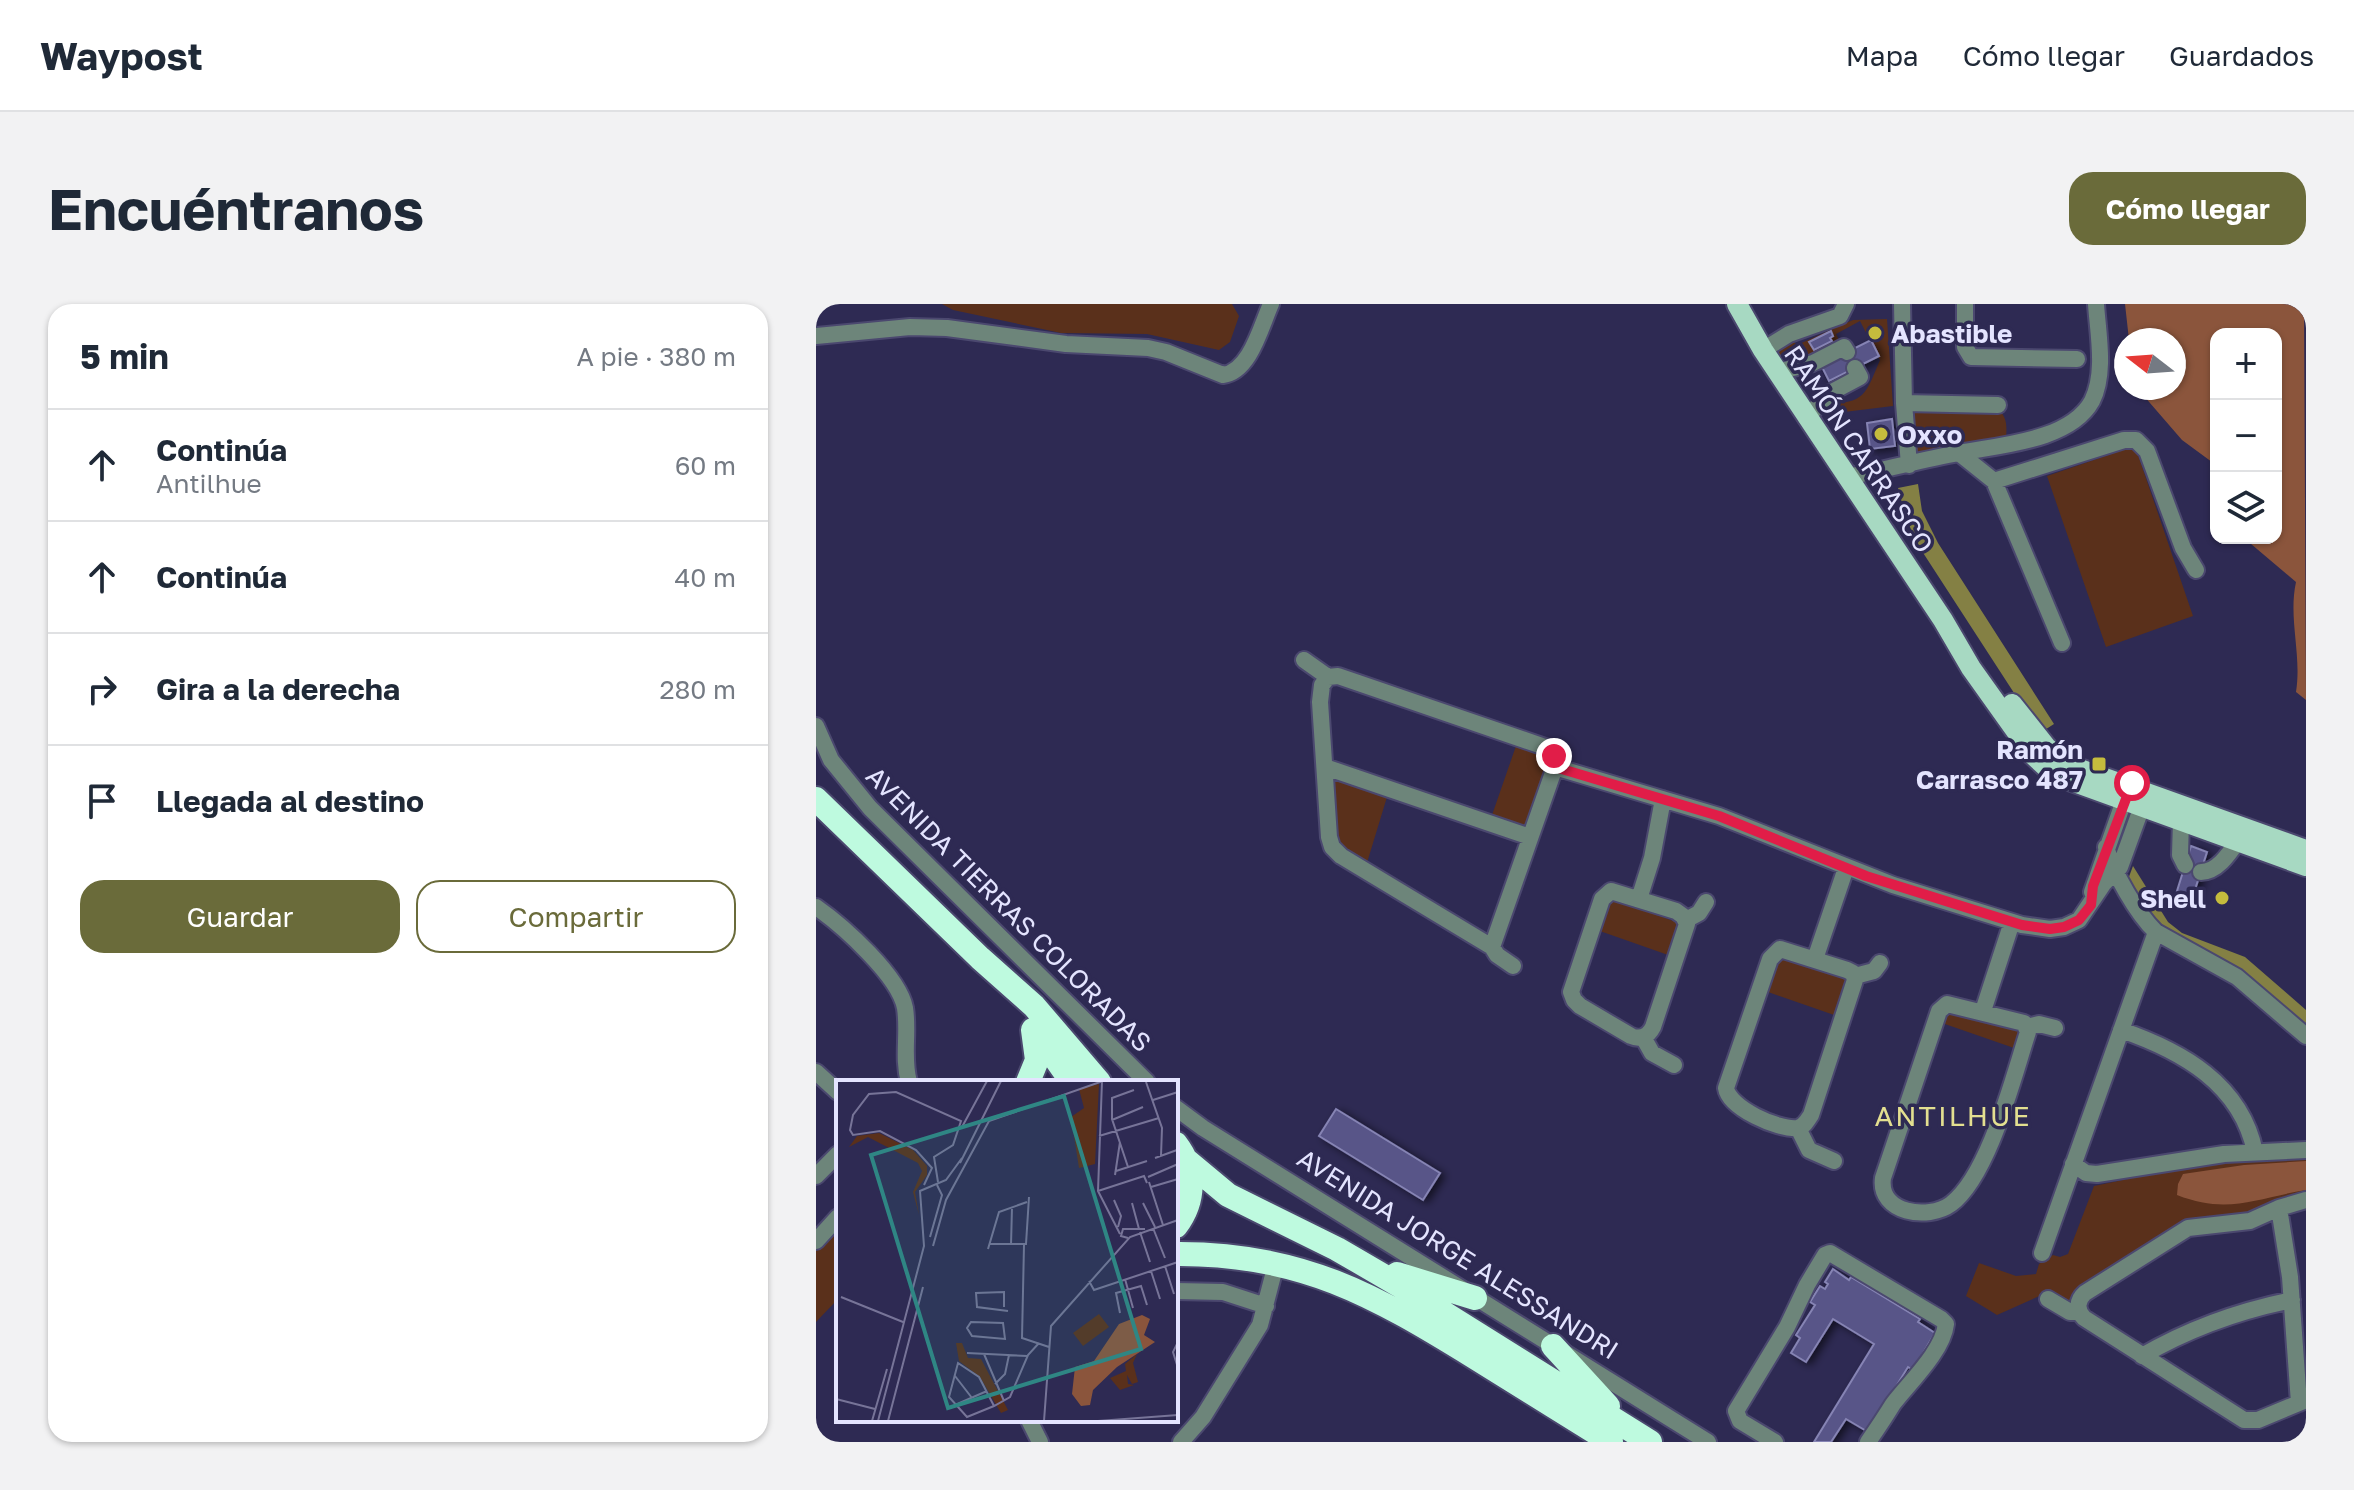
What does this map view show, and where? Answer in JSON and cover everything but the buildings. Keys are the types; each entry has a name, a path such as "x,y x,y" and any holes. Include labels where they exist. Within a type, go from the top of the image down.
{"highway":[{"path":"816,799 1034,1006 1097,1080"},
{"path":"980,958 1071,1080"},
{"path":"1029,1080 1037,1060 1032,1027"},
{"path":"1178,1223 1191,1193 1181,1152"},
{"path":"1181,1152 1228,1195 1362,1263 1619,1435"},
{"path":"1178,1254 1229,1256 1276,1264 1344,1284 1390,1306 1619,1435 1650,1442"},
{"path":"1362,1263 1475,1298"},
{"path":"1553,1346 1619,1435"}],"main road":[{"name":"RAMÓN CARRASCO","path":"1737,304 1806,418 1943,620 1971,668 2040,762 2058,775 2135,797 2181,821 2306,866"},
{"path":"2135,797 2136,780 2151,780 2178,792 2213,817 2306,850"}],"street":[{"path":"816,336 910,327 947,328 1066,344 1148,348 1223,375 1232,374 1241,366 1271,304"},
{"path":"1763,350 1789,334 1840,316 1846,304"},
{"path":"1902,304 1909,465"},
{"path":"1965,304 1965,347 1971,357 2077,359"},
{"path":"1846,477 2027,440 2048,434 2081,414 2091,403 2099,375 2096,304"},
{"path":"1777,372 1813,363 1844,347 1847,352"},
{"path":"1806,418 1830,393 1860,377 1855,368"},
{"path":"1904,403 1998,405"},
{"path":"1994,481 2124,440 2136,440 2147,451 2183,548 2196,570"},
{"path":"1959,453 1994,481 2062,643"},
{"path":"1304,660 1328,677"},
{"path":"1492,947 1555,767 1554,756 1545,747 1338,676 1328,677 1320,693 1329,837 1336,852 1492,947 1497,955 1513,966"},
{"name":"AVENIDA TIERRAS COLORADAS","path":"816,726 831,760 870,808 1145,1080"},
{"path":"1325,767 1530,837"},
{"path":"1555,767 1746,826 1893,885 2033,928 2057,929 2079,920 2091,905 2108,869 2123,860 2135,797"},
{"path":"2135,797 2106,847 2108,869 2156,932 2237,977 2306,1036"},
{"path":"1639,899 1652,858 1663,799"},
{"path":"2181,821 2180,855 2193,869 2206,873 2214,869 2238,841"},
{"path":"1815,959 1846,868"},
{"path":"1615,891 1639,899 1676,911 1686,920 1686,932 1653,1027 1643,1037 1631,1036 1580,1006 1571,992 1604,895 1615,891"},
{"path":"1686,920 1699,913 1706,902"},
{"path":"817,907 885,970 896,985 905,1008 905,1058 909,1080"},
{"path":"1983,1011 2012,922"},
{"path":"2042,1253 2156,932"},
{"path":"1784,949 1847,970 1855,976 1855,986 1806,1123 1798,1128 1778,1124 1749,1113 1731,1101 1726,1088 1772,955 1784,949"},
{"path":"1855,976 1874,971 1880,963"},
{"path":"1950,1003 1983,1011 2024,1023 2028,1032 1991,1143 1965,1188 1951,1204 1936,1211 1914,1212 1897,1207 1885,1197 1883,1178 1939,1011 1950,1003"},
{"path":"2027,1027 2039,1024 2055,1028"},
{"path":"2121,1030 2177,1053 2216,1082 2243,1114 2255,1152"},
{"path":"1643,1037 1652,1053 1674,1065"},
{"path":"816,1072 836,1090"},
{"name":"AVENIDA JORGE ALESSANDRI","path":"1178,1110 1708,1442"},
{"path":"1798,1128 1809,1150 1834,1161"},
{"path":"2073,1164 2086,1173 2097,1174 2224,1154 2306,1150"},
{"path":"816,1176 836,1156"},
{"path":"2279,1208 2288,1253 2302,1401 2258,1420 2244,1420 2079,1312 2080,1299 2085,1293 2179,1232 2209,1224 2250,1221 2279,1208 2306,1200"},
{"path":"816,1241 836,1219"},
{"path":"1775,1442 1740,1421 1736,1411 1787,1327 1807,1285 1825,1255 1830,1253 1946,1324 1943,1335 1911,1386 1893,1404 1868,1442"},
{"path":"1181,1442 1203,1417 1260,1325 1276,1264"},
{"path":"1178,1291 1223,1292 1266,1306"},
{"path":"2048,1299 2070,1312 2079,1312"},
{"path":"2142,1356 2210,1322 2292,1300"},
{"path":"1030,1422 1040,1442"}],"shaded area":[{"path":"942,304 1232,304 1239,316 1230,342 1219,350 1147,334 1061,333 953,310"},
{"path":"2125,304 2304,304 2306,700 2296,692 2293,609 2296,582 2251,544 2282,544 2282,328 2210,328 2210,461 2182,440 2147,400 2186,400 2186,328 2128,328"},
{"path":"1887,319 1893,406 1836,413 1830,403 1851,401 1864,393 1880,360 1860,321 1836,334 1839,340 1815,353 1786,361 1773,352 1793,341 1797,345 1853,320"},
{"path":"1913,410 1998,410 2005,419 2006,437 1917,457"},
{"path":"2135,446 2193,616 2106,647 2047,476"},
{"path":"1918,484 1922,511 1938,543 2054,724 2040,733 1918,545 1898,488"},
{"path":"1517,743 1551,755 1526,826 1519,828 1491,818"},
{"path":"1333,776 1387,797 1366,866 1337,847"},
{"path":"2133,866 2168,922 2182,933 2245,957 2306,1010 2306,1030 2162,931 2127,882"},
{"path":"1616,900 1676,922 1680,929 1671,956 1597,930 1606,904"},
{"path":"1780,955 1850,980 1837,1016 1768,992"},
{"path":"1948,1007 2020,1031 2014,1048 1942,1023"},
{"path":"2306,1155 2306,1194 2250,1212 2190,1219 2177,1225 2081,1288 2070,1305 2044,1294 1997,1315 1966,1296 1979,1263 2016,1276 2036,1274 2039,1264 2053,1255 2060,1257 2068,1254 2094,1186 2210,1162 2269,1161"},
{"path":"2306,1161 2306,1190 2227,1204 2195,1201 2177,1195 2183,1174 2244,1165"},
{"path":"836,1229 836,1301 816,1322 816,1249"}],"place":[{"name":"Abastible","path":"1875,333"},
{"name":"Oxxo","path":"1881,434"},
{"name":"Ramón Carrasco 487","path":"2099,764"},
{"name":"Shell","path":"2222,898"}],"district":[{"name":"ANTILHUE","path":"1953,1115"}],"route":[{"path":"1554,756 1555,767 1719,816 1866,876 2022,925 2050,929 2079,920 2091,905 2093,886 2132,783"}]}
